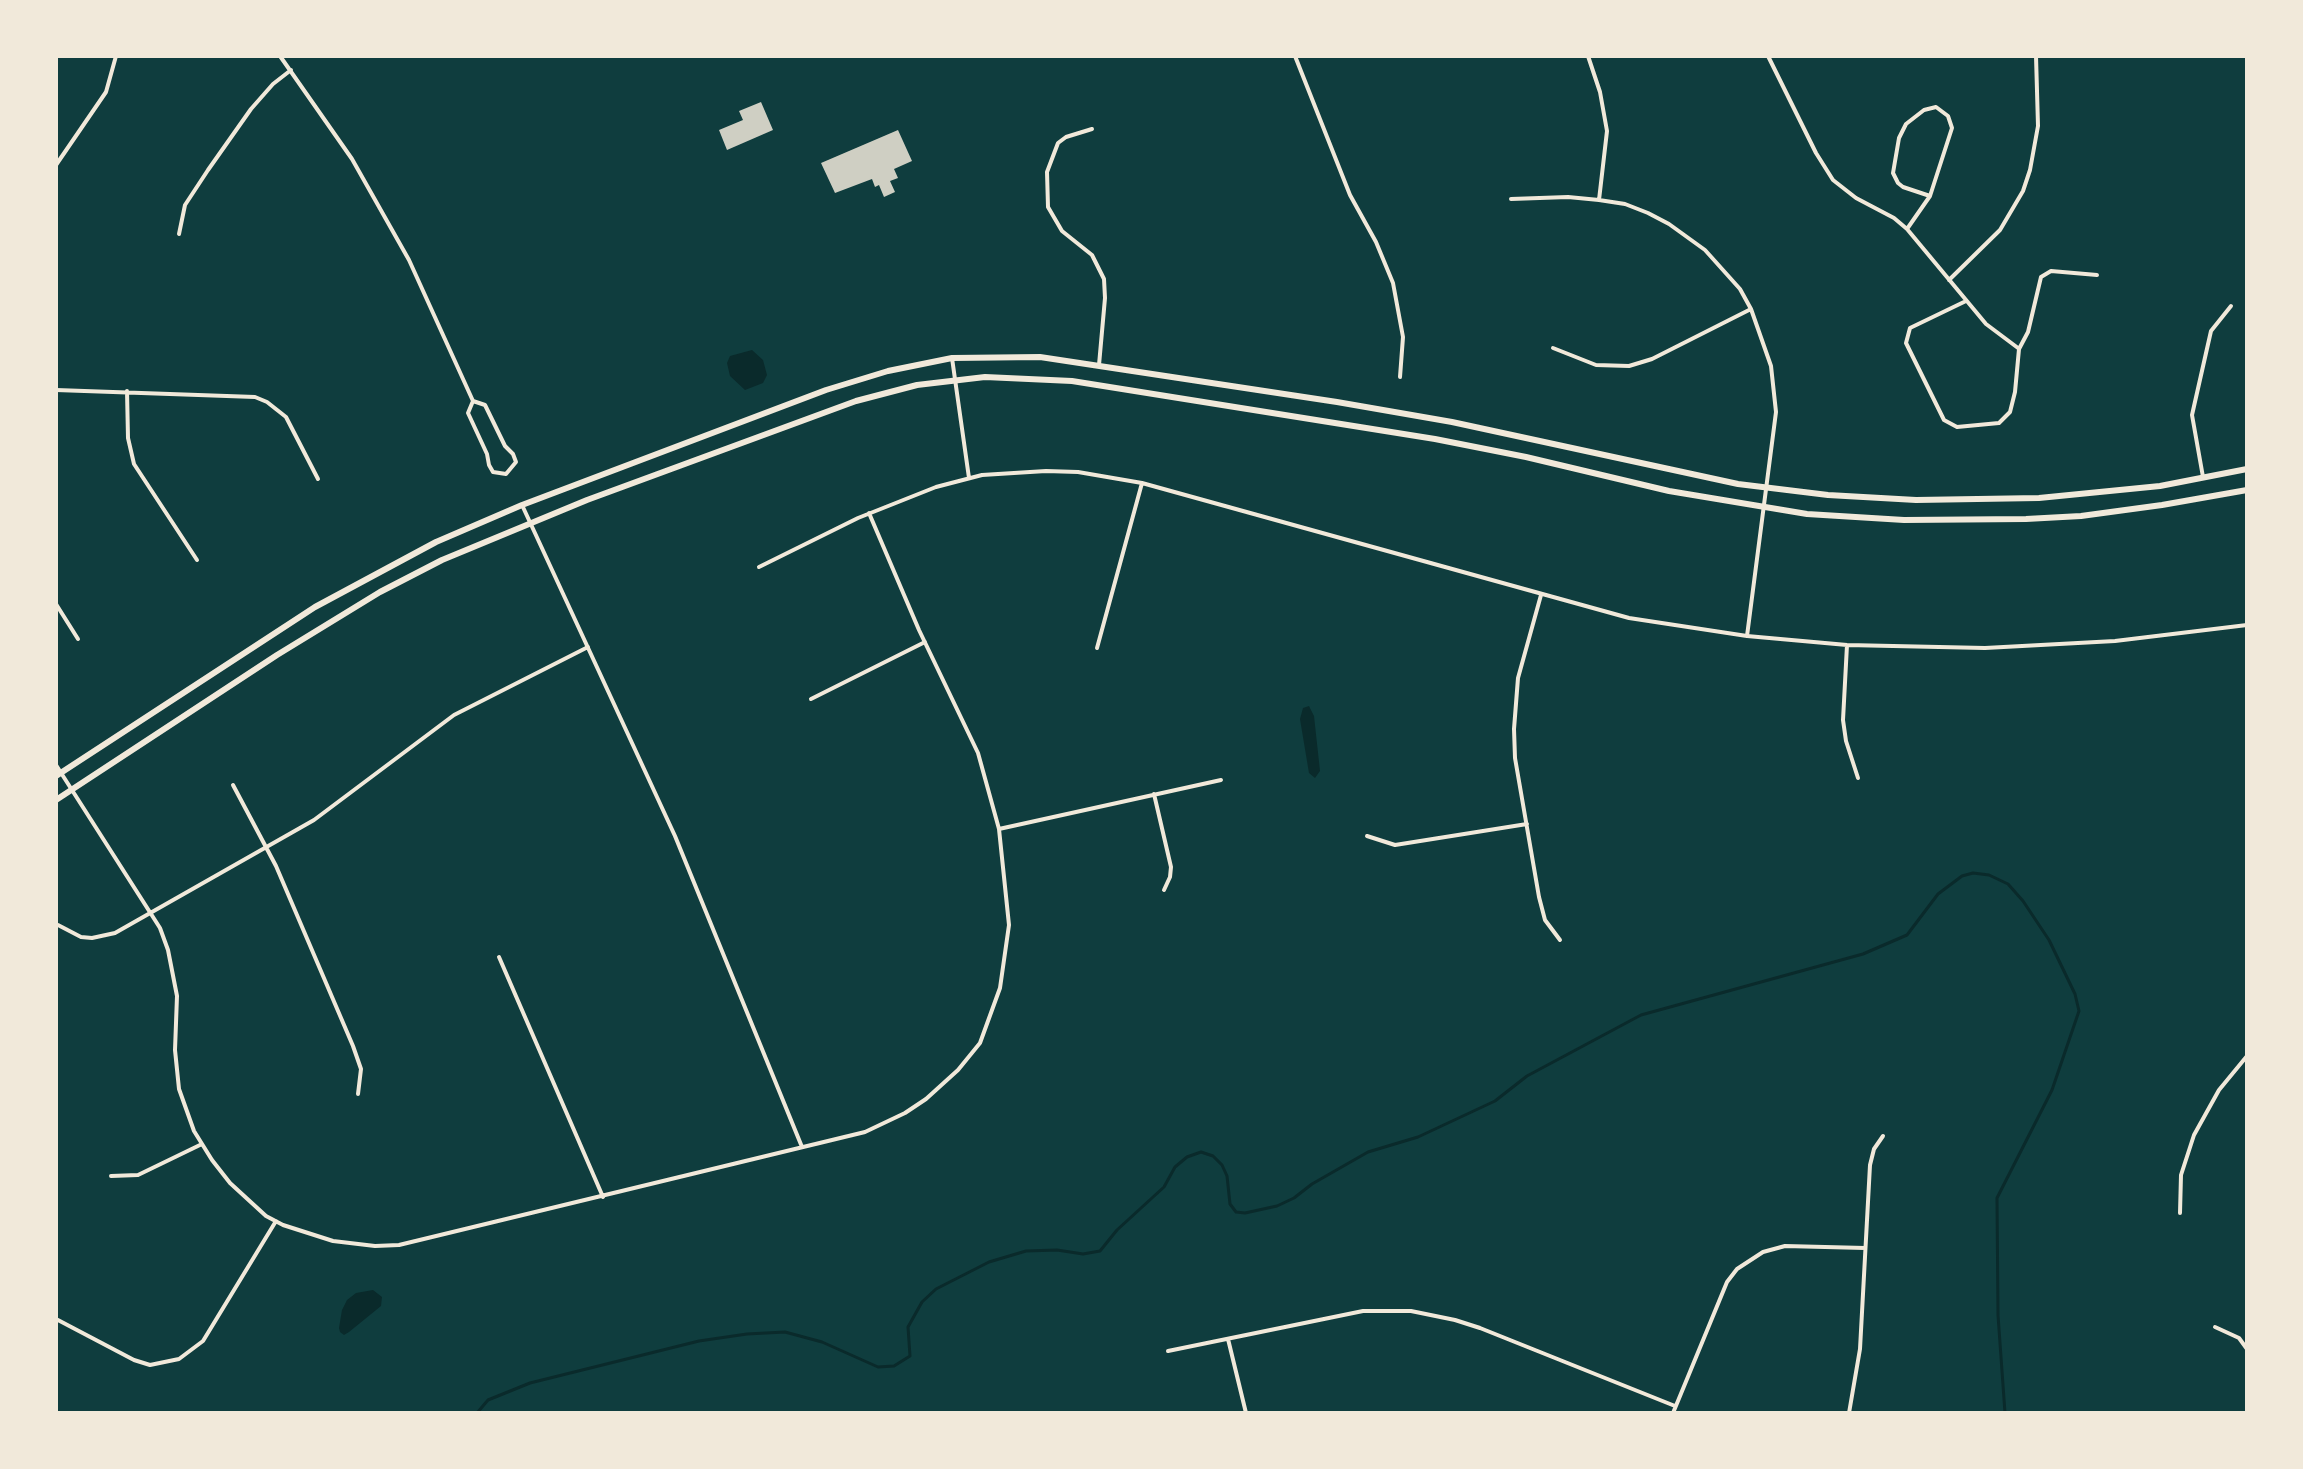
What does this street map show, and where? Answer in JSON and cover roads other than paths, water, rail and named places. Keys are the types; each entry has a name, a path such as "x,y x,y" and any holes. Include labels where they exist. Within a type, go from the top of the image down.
{"main road":[{"path":"58,774 339,593 436,542 522,505 838,386 888,371 952,358 1040,357 1099,365 1452,422 1662,469 1767,487 1879,499 1985,501 2105,493 2247,469"},
{"path":"56,800 346,612 442,560 530,522 856,401 895,389 956,379 1009,376 1072,381 1331,421 1526,457 1669,491 1807,514 1904,520 2026,519 2162,505 2247,490"}],"street":[{"path":"56,165 101,101 112,77 116,56"},
{"path":"280,56 325,117 374,196 420,283 473,401 468,413 489,465 493,472 506,474 516,462 513,454 505,446 485,405 473,401"},
{"path":"1295,56 1350,195 1376,242 1393,283 1403,337 1400,377"},
{"path":"1588,56 1600,92 1607,131 1599,200"},
{"path":"1768,56 1816,153 1833,180 1907,229 1986,324 2019,349"},
{"path":"1949,280 2000,230 2023,191 2038,126 2036,56"},
{"path":"179,234 185,205 223,147 273,84 291,70"},
{"path":"1907,229 1930,196 1952,128 1948,116 1936,107 1924,110 1906,124 1899,138 1893,173 1903,187 1930,196"},
{"path":"1092,129 1066,137 1058,143 1047,172 1048,207 1062,231 1092,255 1104,279 1099,365"},
{"path":"1511,199 1568,197 1599,200 1625,204 1648,213 1689,237 1723,268 1751,309 1765,343 1774,386 1774,438 1747,636"},
{"path":"1966,301 1910,328 1906,337 1911,357 1944,420 1957,427 1999,423 2010,412 2019,349 2028,332 2041,277 2051,271 2097,275"},
{"path":"2203,478 2192,415 2211,331 2231,306"},
{"path":"1553,348 1596,365 1629,366 1652,359 1751,309"},
{"path":"952,358 969,478"},
{"path":"56,390 245,395 267,402 293,428 318,479"},
{"path":"127,391 128,438 134,464 197,560"},
{"path":"759,567 869,513 936,487 969,478 1046,471 1078,472 1142,483 1629,618 1747,636 1920,648 2050,646 2247,625"},
{"path":"1097,648 1142,483"},
{"path":"522,505 675,836 802,1147"},
{"path":"56,765 58,774 72,789 151,912 168,950 177,996 175,1050 179,1089 202,1144 230,1183 276,1221 305,1234 333,1241 375,1246 399,1245 865,1132 905,1113 945,1084 980,1043 997,998 1006,957 1008,904 999,829 978,753 869,513"},
{"path":"1541,595 1518,678 1515,758 1539,897 1545,920 1560,940"},
{"path":"56,604 78,639"},
{"path":"811,699 925,642"},
{"path":"1847,645 1843,720 1858,778"},
{"path":"58,925 81,937 104,937 314,820 454,715 588,647"},
{"path":"999,829 1221,780"},
{"path":"233,785 266,847 353,1046 361,1069 358,1094"},
{"path":"1154,794 1171,867 1164,890"},
{"path":"1367,836 1395,845 1527,824"},
{"path":"499,957 603,1197"},
{"path":"2180,1213 2181,1175 2194,1135 2219,1090 2247,1056"},
{"path":"1849,1413 1860,1349 1870,1165 1874,1149 1883,1136"},
{"path":"111,1176 138,1175 202,1144"},
{"path":"56,1319 134,1360 150,1365 179,1359 203,1341 276,1221"},
{"path":"1673,1413 1727,1282 1737,1269 1763,1252 1785,1246 1865,1248"},
{"path":"1168,1351 1363,1311 1411,1311 1480,1328 1675,1406"},
{"path":"2215,1327 2239,1338 2247,1349"},
{"path":"1228,1339 1246,1413"}],"water":[{"path":"752,350 763,360 767,375 763,383 745,390 730,376 727,363 730,356"},
{"path":"1309,706 1314,716 1320,771 1315,778 1309,773 1300,719 1303,708"},
{"path":"373,1290 382,1297 381,1306 344,1335 339,1328 347,1300 356,1293"}],"waterway":[{"path":"477,1413 488,1400 530,1383 699,1341 747,1334 785,1332 822,1342 878,1367 894,1366 910,1356 908,1327 922,1302 936,1289 989,1262 1026,1251 1057,1250 1083,1254 1100,1251 1117,1230 1164,1187 1175,1167 1187,1157 1201,1152 1213,1156 1222,1165 1227,1176 1230,1204 1236,1212 1277,1206 1368,1152 1418,1137 1495,1101 1527,1076 1641,1015 1863,954 1907,935 1938,894 1962,876 1973,873 1989,875 2008,884 2023,901 2049,940 2075,994 2079,1011 2052,1090 1997,1198 1998,1315 2005,1413"}]}
